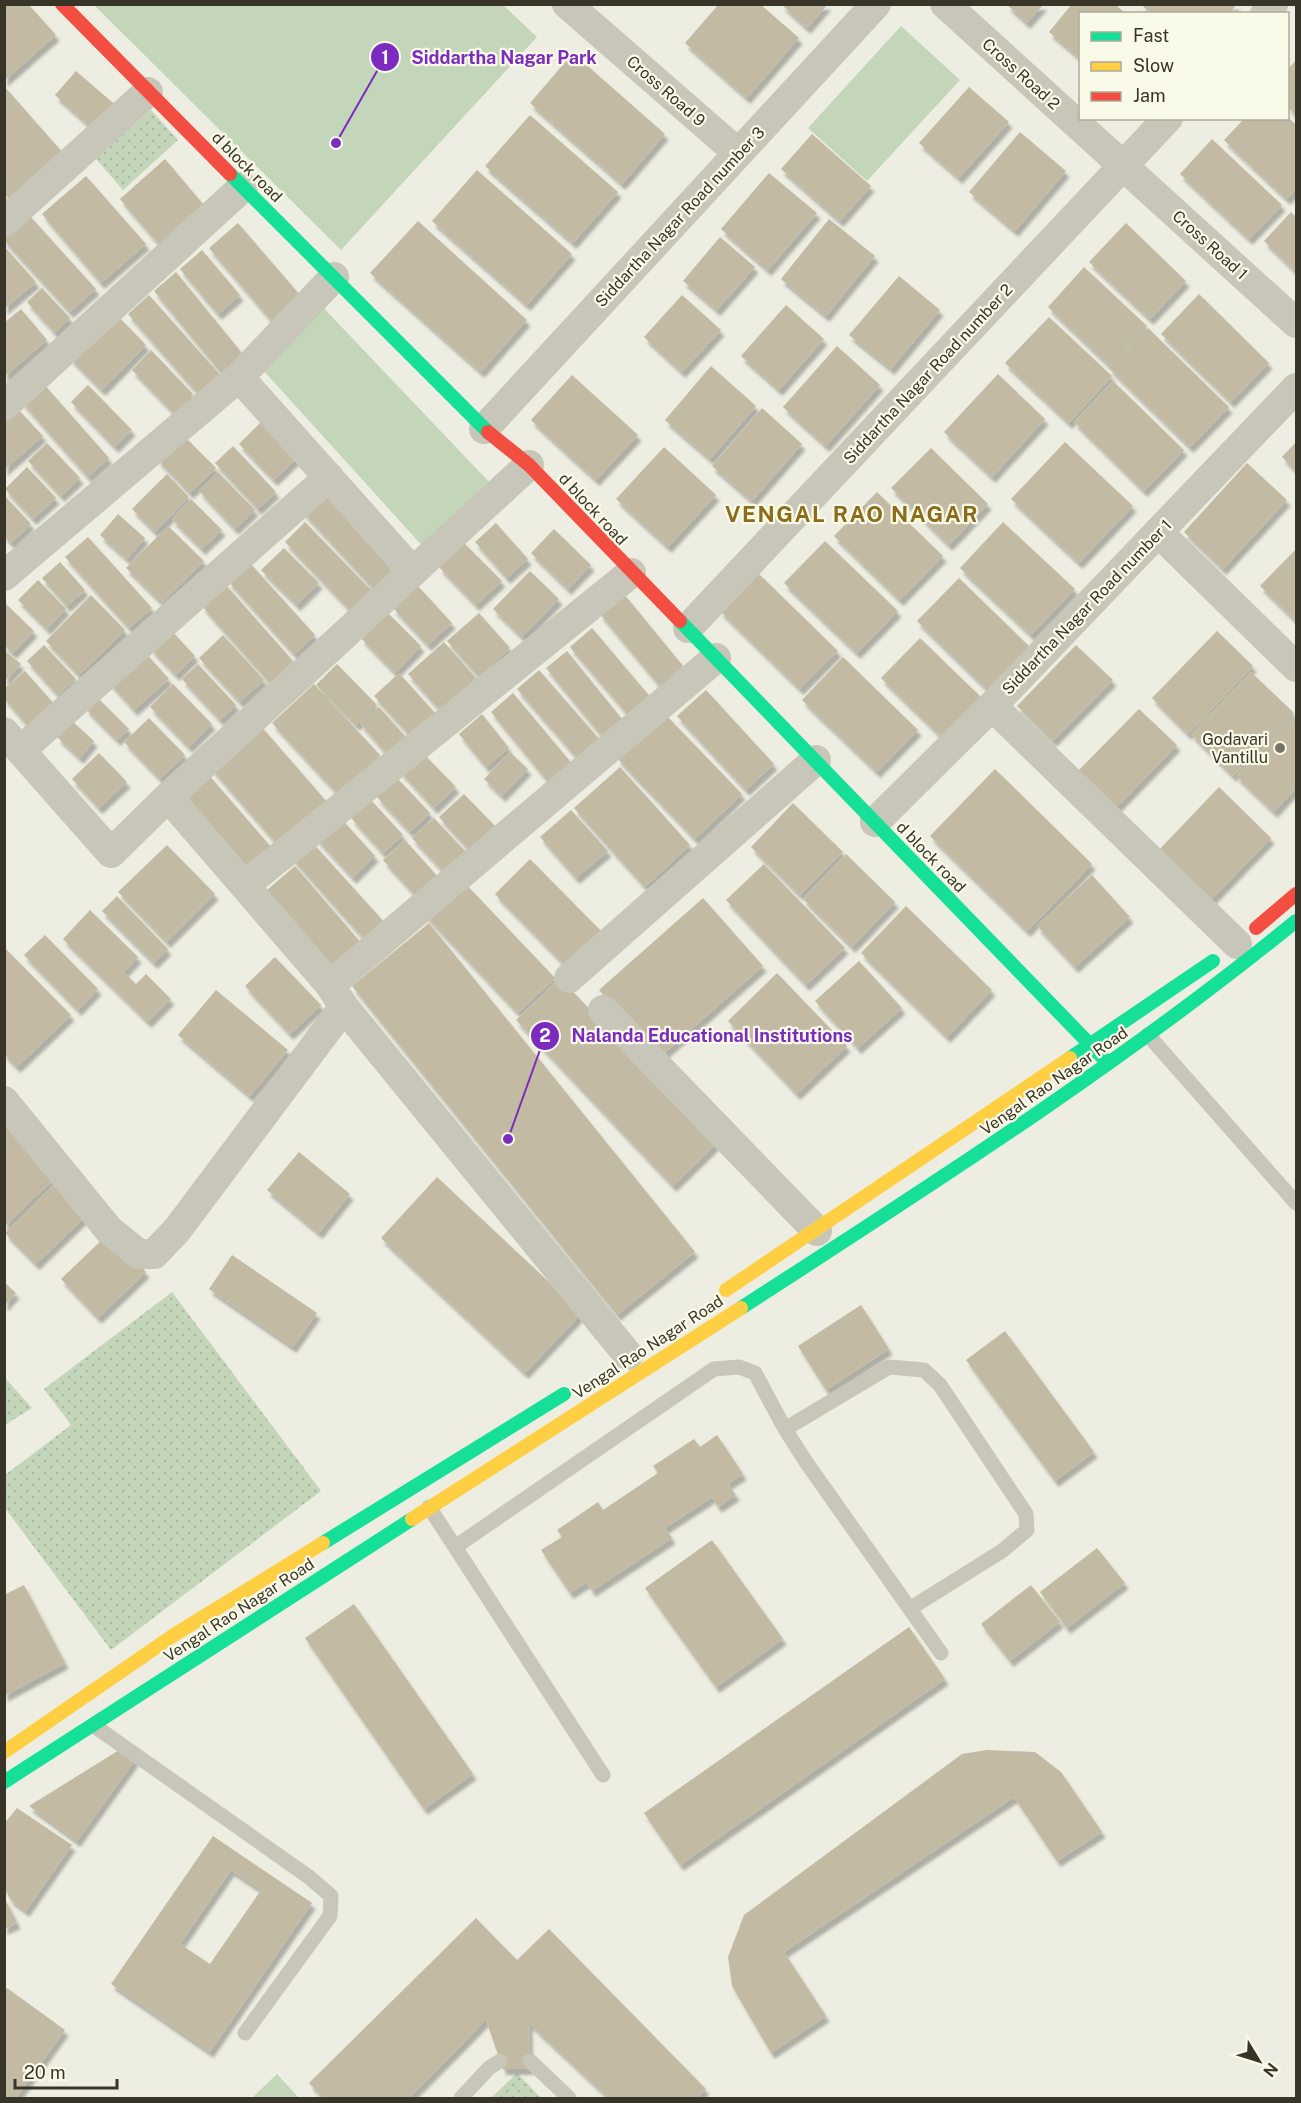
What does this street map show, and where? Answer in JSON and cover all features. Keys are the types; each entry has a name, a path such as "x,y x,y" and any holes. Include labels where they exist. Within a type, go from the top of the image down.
{"main road":[{"name":"d block road","path":"62,4 484,429 529,465 631,573 688,628 1109,1064"},
{"name":"Vengal Rao Nagar Road","path":"711,1300 817,1231 1237,944 1296,894"},
{"name":"Vengal Rao Nagar Road","path":"4,1752 429,1507 606,1388 928,1187 1109,1064 1250,960 1296,921"},
{"name":"Vengal Rao Nagar Road","path":"4,1782 93,1725 182,1648 576,1386"}],"street":[{"name":"Cross Road 9","path":"567,4 738,153"},
{"name":"Siddartha Nagar Road number 3","path":"484,429 876,4"},
{"name":"Cross Road 2","path":"945,4 1123,167"},
{"path":"4,222 148,92"},
{"name":"Siddartha Nagar Road number 2","path":"688,628 1166,120"},
{"name":"Cross Road 1","path":"1123,167 1296,323"},
{"path":"4,406 243,187"},
{"path":"4,576 238,377 334,276"},
{"path":"238,377 413,572"},
{"name":"Siddartha Nagar Road number 1","path":"875,822 992,706 1296,388"},
{"path":"329,477 13,741 111,853 168,797 529,465"},
{"path":"1158,532 1296,667"},
{"path":"245,885 631,573"},
{"path":"4,1101 109,1230 139,1254 154,1254 177,1230 337,996 716,658"},
{"path":"992,706 1237,944"},
{"path":"569,978 816,760"},
{"path":"168,797 337,996 626,1356"},
{"path":"603,1010 817,1231"}],"lane":[{"path":"1148,1035 1296,1203"},
{"path":"455,1547 714,1369 739,1367 755,1373 784,1429 942,1653"},
{"path":"784,1429 889,1367 924,1370 940,1385 1026,1514 1027,1530 1002,1551 911,1608"},
{"path":"429,1507 603,1774"},
{"path":"93,1725 320,1885 331,1896 333,1907 330,1916 245,2033"},
{"path":"461,2098 489,2068 500,2061"},
{"path":"530,2061 535,2063 569,2098"}],"green space":[{"path":"94,5 503,5 537,37 341,250"},
{"path":"901,26 960,80 867,181 808,128"},
{"path":"151,110 178,140 123,190 96,159"},
{"path":"316,300 491,484 427,551 262,369"},
{"path":"172,1292 321,1491 111,1650 5,1508 5,1475 71,1425 44,1389"},
{"path":"5,1378 32,1408 5,1425"},
{"path":"517,2073 541,2098 491,2098"},
{"path":"277,2074 299,2098 252,2098"}],"building":[{"path":"4,4 28,4 56,35 4,81"},
{"path":"719,4 760,4 799,38 747,98 685,43"},
{"path":"781,4 828,4 807,28"},
{"path":"1006,4 1044,4 1027,23"},
{"path":"1072,4 1115,4 1124,12 1079,12 1079,57 1049,32"},
{"path":"1141,4 1237,4 1231,12 1149,12"},
{"path":"573,53 665,134 622,184 530,103"},
{"path":"1296,60 1296,116 1289,108 1289,68"},
{"path":"76,71 120,109 98,133 55,95"},
{"path":"4,86 64,154 12,201 4,193"},
{"path":"969,87 1009,122 959,178 919,143"},
{"path":"530,115 618,192 573,243 485,166"},
{"path":"1289,118 1296,125 1296,189 1287,199 1224,140 1243,120 1289,120"},
{"path":"1020,132 1066,171 1015,231 969,192"},
{"path":"812,134 871,186 840,221 781,169"},
{"path":"1212,139 1282,205 1249,239 1180,174"},
{"path":"165,159 203,204 158,243 120,199"},
{"path":"477,170 572,254 527,305 432,221"},
{"path":"769,173 817,213 768,270 721,229"},
{"path":"86,176 146,244 101,283 42,214"},
{"path":"1291,212 1296,217 1296,272 1264,241"},
{"path":"29,215 96,289 70,312 4,240 4,236"},
{"path":"829,219 875,256 826,316 781,279"},
{"path":"418,221 527,320 481,372 370,273"},
{"path":"238,223 300,295 271,320 209,248"},
{"path":"1126,223 1186,281 1150,319 1089,262"},
{"path":"720,237 755,267 717,310 683,281"},
{"path":"4,246 36,282 4,309"},
{"path":"202,250 240,295 218,314 180,269"},
{"path":"1084,267 1147,326 1110,366 1048,307"},
{"path":"176,272 246,358 224,376 154,291"},
{"path":"899,276 940,310 891,369 849,335"},
{"path":"42,288 70,318 55,333 27,302"},
{"path":"1199,294 1269,363 1231,402 1161,334"},
{"path":"149,295 222,377 201,397 128,314"},
{"path":"682,295 721,330 682,372 644,337"},
{"path":"786,305 824,339 779,390 741,356"},
{"path":"21,309 47,340 4,377 4,323"},
{"path":"114,312 146,345 102,390 69,357"},
{"path":"1049,317 1112,376 1069,423 1005,363"},
{"path":"1148,328 1229,407 1190,447 1109,368"},
{"path":"837,346 880,385 826,446 783,407"},
{"path":"151,350 193,394 174,413 132,370"},
{"path":"711,366 756,406 710,459 665,420"},
{"path":"998,374 1045,419 992,477 944,432"},
{"path":"572,375 638,435 596,480 531,420"},
{"path":"1113,381 1184,450 1144,491 1074,422"},
{"path":"42,382 109,458 88,477 21,401"},
{"path":"88,385 132,430 115,447 71,402"},
{"path":"15,406 43,436 4,470 4,415"},
{"path":"762,408 802,444 752,501 712,466"},
{"path":"263,420 299,456 274,480 239,444"},
{"path":"182,434 216,468 190,493 157,459"},
{"path":"1065,442 1133,506 1079,563 1011,499"},
{"path":"1296,442 1296,471 1282,457"},
{"path":"47,443 80,478 61,496 28,461"},
{"path":"233,446 276,492 258,509 215,463"},
{"path":"664,447 716,495 668,547 616,499"},
{"path":"931,448 988,504 949,545 891,488"},
{"path":"1247,463 1287,500 1223,569 1184,532"},
{"path":"27,467 56,498 33,519 5,489"},
{"path":"218,472 255,510 235,529 199,491"},
{"path":"167,474 189,497 155,532 132,509"},
{"path":"328,487 399,563 373,588 302,511"},
{"path":"877,492 943,556 900,600 834,536"},
{"path":"4,495 31,524 11,543 4,536"},
{"path":"191,499 222,530 202,549 172,519"},
{"path":"118,514 145,538 127,559 100,535"},
{"path":"305,522 371,590 350,610 285,542"},
{"path":"1003,522 1075,589 1031,635 960,568"},
{"path":"496,523 528,559 507,578 475,542"},
{"path":"168,526 204,561 162,603 126,568"},
{"path":"554,529 591,565 568,589 531,553"},
{"path":"88,537 152,608 129,628 65,557"},
{"path":"825,541 898,611 857,653 784,583"},
{"path":"464,543 502,581 476,605 439,567"},
{"path":"284,548 319,583 297,605 261,570"},
{"path":"1296,549 1296,616 1294,619 1260,586"},
{"path":"60,562 85,590 67,606 42,578"},
{"path":"249,562 315,635 294,654 228,581"},
{"path":"530,571 559,599 522,637 493,609"},
{"path":"758,573 838,651 800,689 720,611"},
{"path":"959,578 1032,649 990,692 917,621"},
{"path":"38,580 66,609 47,629 18,600"},
{"path":"226,585 293,661 270,683 202,606"},
{"path":"417,585 452,623 428,645 393,608"},
{"path":"624,594 683,666 659,685 600,614"},
{"path":"91,595 125,630 79,675 46,641"},
{"path":"4,602 34,631 13,653 4,645"},
{"path":"387,612 421,646 395,673 361,638"},
{"path":"479,613 510,648 479,677 447,641"},
{"path":"592,628 652,699 630,717 570,647"},
{"path":"170,629 195,656 176,675 150,648"},
{"path":"1217,631 1253,666 1188,734 1152,698"},
{"path":"223,635 264,680 240,702 199,658"},
{"path":"920,638 983,699 944,739 881,678"},
{"path":"444,642 476,678 440,710 408,674"},
{"path":"44,645 76,679 58,695 27,661"},
{"path":"1076,645 1113,680 1053,741 1017,706"},
{"path":"4,650 21,664 4,682"},
{"path":"144,651 169,679 134,710 109,682"},
{"path":"567,651 626,724 606,741 546,668"},
{"path":"843,657 918,730 877,772 802,700"},
{"path":"198,664 236,705 220,720 182,679"},
{"path":"337,664 377,705 356,725 316,685"},
{"path":"539,670 601,741 579,760 517,689"},
{"path":"25,671 55,705 29,727 4,698 4,689"},
{"path":"1251,672 1294,713 1233,776 1191,734"},
{"path":"399,673 436,714 411,736 374,696"},
{"path":"173,684 212,724 189,747 150,707"},
{"path":"314,684 380,755 338,794 272,723"},
{"path":"706,690 774,764 746,790 677,716"},
{"path":"513,693 574,766 551,785 491,712"},
{"path":"97,697 129,729 117,740 85,708"},
{"path":"379,707 406,737 387,754 360,723"},
{"path":"1139,709 1177,745 1114,810 1076,773"},
{"path":"664,713 742,794 695,839 617,758"},
{"path":"482,714 509,748 486,767 459,734"},
{"name":"Godavari Vantillu","path":"1293,717 1296,720 1296,788 1274,812 1236,776"},
{"path":"149,718 185,755 160,779 124,742"},
{"path":"71,720 94,741 80,758 57,737"},
{"path":"260,725 327,802 278,845 211,768"},
{"path":"420,750 456,787 434,808 399,770"},
{"path":"510,752 528,769 502,796 484,779"},
{"path":"99,753 127,782 99,808 72,779"},
{"path":"620,767 690,845 645,887 574,808"},
{"path":"995,769 1092,864 1027,931 930,836"},
{"path":"207,773 272,848 248,869 182,795"},
{"path":"397,778 430,813 410,832 377,797"},
{"path":"1219,787 1271,838 1210,901 1158,851"},
{"path":"464,794 499,830 474,855 439,817"},
{"path":"370,799 403,835 383,853 351,818"},
{"path":"793,803 843,852 800,895 751,847"},
{"path":"571,810 608,851 576,878 540,837"},
{"path":"337,814 375,856 353,878 314,836"},
{"path":"434,818 467,853 446,874 412,838"},
{"path":"405,840 439,878 417,897 383,860"},
{"path":"311,841 386,924 366,941 292,858"},
{"path":"167,845 215,894 167,942 118,892"},
{"path":"846,854 895,902 852,947 803,899"},
{"path":"530,859 605,935 570,970 495,894"},
{"path":"764,864 845,948 806,985 726,900"},
{"path":"295,866 363,945 334,971 266,891"},
{"path":"1092,875 1130,917 1075,967 1037,926"},
{"path":"462,880 555,978 518,1013 425,915"},
{"path":"117,896 168,949 154,963 102,911"},
{"path":"703,898 763,966 659,1058 599,990"},
{"path":"906,906 992,990 947,1037 861,953"},
{"path":"90,910 138,957 124,972 136,984 146,974 171,999 148,1022 63,939"},
{"path":"429,923 695,1252 617,1315 352,986"},
{"path":"45,935 98,989 78,1010 24,955"},
{"path":"4,947 71,1015 17,1067 4,1054"},
{"path":"275,957 321,1005 290,1034 245,986"},
{"path":"859,961 902,1008 858,1048 815,1001"},
{"path":"777,973 847,1046 797,1094 728,1021"},
{"path":"560,978 717,1143 673,1186 516,1020"},
{"path":"216,990 288,1050 250,1096 178,1035"},
{"path":"4,1119 58,1175 4,1227"},
{"path":"299,1152 350,1194 319,1233 267,1190"},
{"path":"437,1177 582,1313 525,1373 381,1238"},
{"path":"60,1178 92,1210 36,1264 5,1233"},
{"path":"109,1233 146,1272 98,1318 61,1279"},
{"path":"232,1255 317,1313 293,1347 209,1289"},
{"path":"4,1282 16,1293 4,1306"},
{"path":"861,1305 889,1349 826,1390 798,1346"},
{"path":"1005,1331 1094,1452 1055,1481 966,1360"},
{"path":"717,1435 743,1474 728,1484 736,1495 718,1507 712,1497 665,1528 672,1538 592,1591 587,1582 570,1593 541,1550 562,1537 557,1530 598,1502 603,1510 658,1473 653,1466 694,1439 700,1447"},
{"path":"712,1540 783,1639 716,1687 645,1588"},
{"path":"1097,1548 1125,1583 1067,1628 1040,1592"},
{"path":"24,1585 65,1663 4,1696 4,1595"},
{"path":"1031,1585 1060,1622 1010,1661 981,1624"},
{"path":"354,1604 473,1774 424,1809 305,1638"},
{"path":"909,1627 945,1679 680,1865 644,1813"},
{"path":"124,1747 135,1760 77,1841 29,1806"},
{"path":"987,1750 1035,1752 1061,1772 1102,1832 1057,1861 1014,1797 784,1952 826,2016 771,2053 732,1986 728,1957 744,1915 962,1754"},
{"path":"17,1808 72,1845 26,1911 11,1900 4,1887 4,1824"},
{"path":"213,1836 312,1903 210,2052 111,1984","holes":["231,1870 261,1890 210,1964 180,1944"]},
{"path":"4,1897 17,1923 4,1929"},
{"path":"476,1918 517,1960 549,1929 706,2089 696,2098 609,2098 529,2023 530,2069 503,2069 486,2020 409,2098 324,2098 309,2083"},
{"path":"7,1988 65,2030 16,2098 4,2098 4,1992"}],"traffic: fast":[{"path":"230,174 488,432"},
{"path":"680,621 1104,1059"},
{"path":"741,1308 954,1169 1094,1074 1230,974 1296,921"},
{"path":"1070,1058 1213,961"},
{"path":"323,1543 564,1394"},
{"path":"4,1782 412,1519"}],"traffic: slow":[{"path":"726,1290 1070,1058"},
{"path":"412,1519 741,1308"},
{"path":"4,1752 174,1635 323,1543"}],"traffic: jam":[{"path":"62,4 230,174"},
{"path":"488,432 529,465 680,621"},
{"path":"1256,928 1296,894"}],"place":[{"name":"Siddartha Nagar Park","path":"336,143"},
{"name":"Godavari Vantillu","path":"1280,748"},
{"name":"Nalanda Educational Institutions","path":"508,1139"}],"district":[{"name":"VENGAL RAO NAGAR","path":"852,514"}]}
